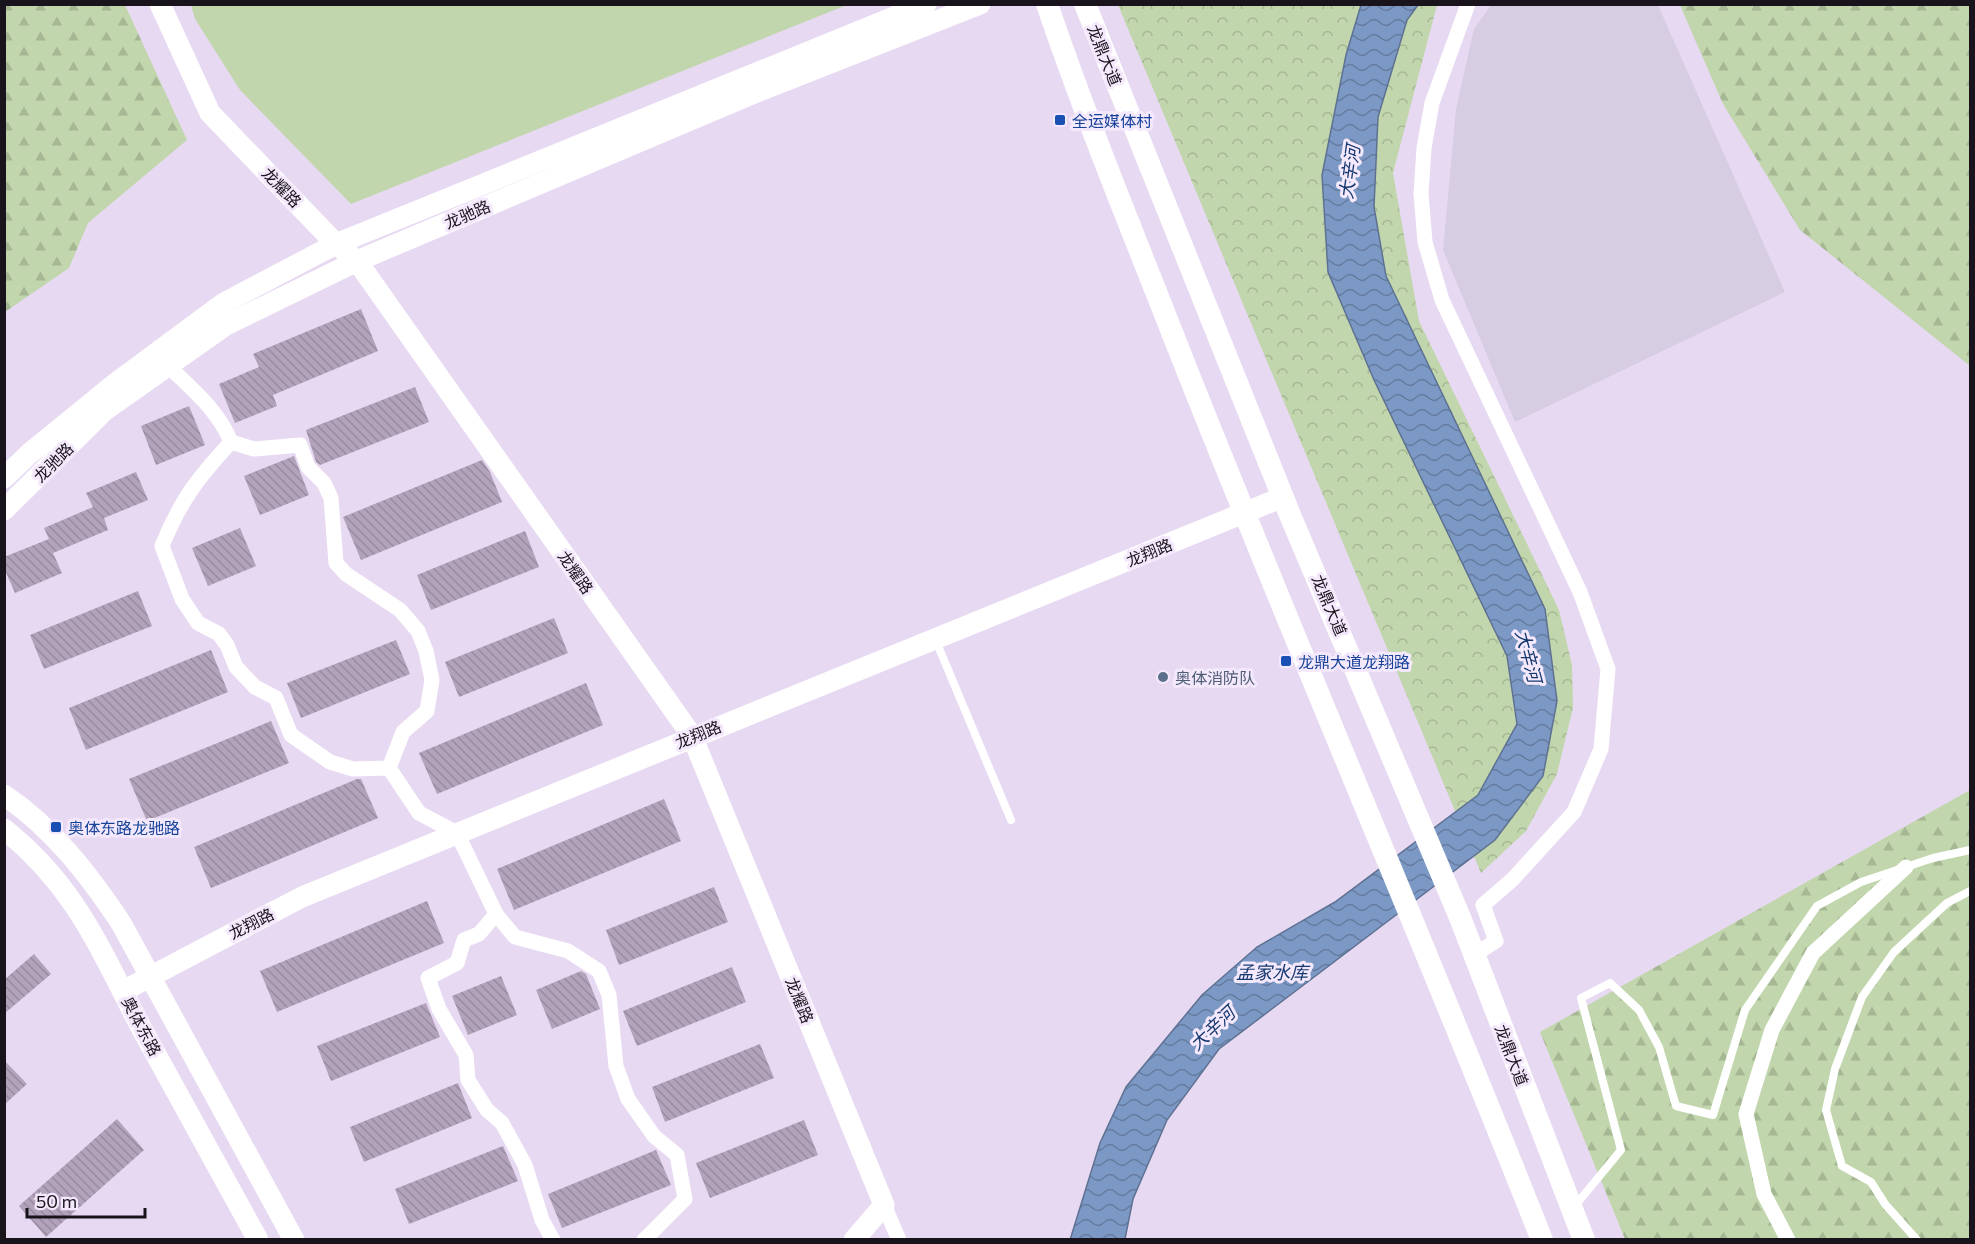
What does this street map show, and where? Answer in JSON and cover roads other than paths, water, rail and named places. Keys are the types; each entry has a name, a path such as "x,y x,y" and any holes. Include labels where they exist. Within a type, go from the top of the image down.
{"main road":[{"name":"龙耀路","path":"160,4 210,113 336,244 357,261 692,736 884,1206"},
{"name":"龙驰路","path":"4,478 30,453 116,383 224,303 336,244 926,4"},
{"name":"龙驰路","path":"4,510 104,411 226,325 357,261 747,96 980,4"},
{"path":"1047,4 1082,103 1243,514 1416,932 1457,1025 1542,1239"},
{"name":"龙鼎大道","path":"1085,4 1283,497 1417,810 1584,1239"},
{"name":"龙翔路","path":"123,991 302,897 692,736 1283,497"},
{"path":"4,795 56,839 94,882 151,975 294,1239"},
{"name":"奥体东路","path":"4,829 24,845 66,891 96,937 258,1239"},
{"path":"855,1239 884,1206"}],"street":[{"path":"1468,4 1432,104 1424,148 1421,194 1425,242 1447,310 1580,592 1608,669 1601,749 1574,812 1513,879 1483,905 1496,941 1474,955"},
{"path":"168,366 224,423 231,442"},
{"path":"231,442 254,449 300,446 308,467 324,483 331,498 336,563 346,574 400,610 418,631 426,651 432,680 427,711 403,732 389,768"},
{"path":"231,442 192,485 177,510 162,546 183,598 198,623 219,634 223,639 236,667 255,687 276,698 291,735 330,762 353,769 389,768"},
{"path":"389,768 419,813 457,833 496,914 515,937 568,951 599,971 609,995 616,1066 628,1099 654,1136 677,1155 685,1199 644,1239"},
{"path":"1788,1239 1764,1194 1746,1114 1772,1030 1814,953 1906,867"},
{"path":"496,914 479,934 464,940 457,963 428,978 439,1009 466,1055 468,1080 487,1110 502,1123 525,1165 542,1220 553,1239"},
{"path":"884,1206 899,1239"}],"lane":[{"path":"935,638 1011,820"},
{"path":"1572,1210 1621,1150 1581,998 1610,983 1639,1010 1659,1047 1676,1106 1713,1114 1745,1010 1817,906 1861,882 1906,867 1971,850"},
{"path":"1917,1239 1885,1204 1871,1182 1842,1166 1826,1110 1836,1069 1862,997 1894,952 1947,903 1971,891"}],"water":[{"name":"孟家水库","path":"1361,5 1418,5 1407,20 1378,117 1374,207 1386,276 1545,609 1557,701 1543,776 1495,840 1219,1049 1167,1120 1133,1199 1125,1239 1070,1240 1100,1143 1126,1087 1202,995 1257,947 1335,902 1478,795 1517,724 1507,656 1374,380 1328,272 1322,175 1346,55"}],"place":[{"name":"全运媒体村","path":"1060,120"},
{"name":"龙鼎大道龙翔路","path":"1286,661"},
{"name":"奥体消防队","path":"1163,677"},
{"name":"奥体东路龙驰路","path":"56,827"}],"water label":[{"name":"大辛河","path":"1349,172"},
{"name":"大辛河","path":"1529,656"},
{"name":"大辛河","path":"1212,1028"}]}
